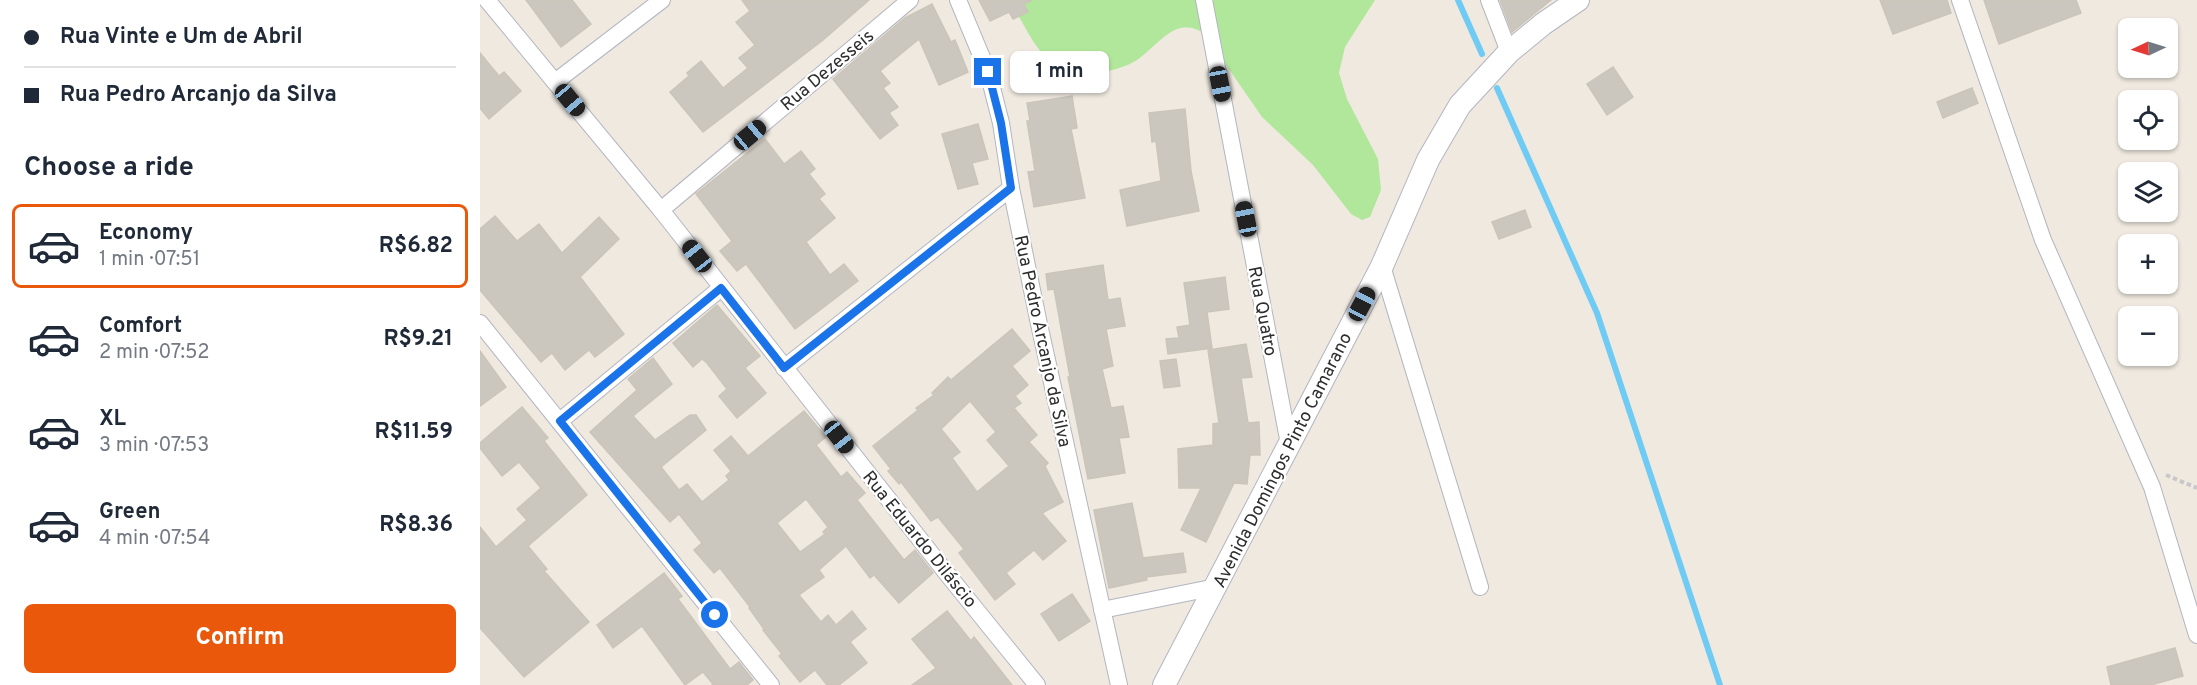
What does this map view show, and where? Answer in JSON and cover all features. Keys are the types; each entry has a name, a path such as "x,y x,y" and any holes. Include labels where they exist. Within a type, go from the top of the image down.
{"main road":[{"name":"Avenida Domingos Pinto Camarano","path":"1164,685 1382,266 1428,160 1455,113 1509,52 1542,24 1578,0"}],"street":[{"name":"Rua Eduardo Diláscio","path":"487,0 661,210 1037,685"},
{"path":"555,82 662,0"},
{"name":"Rua Dezesseis","path":"661,210 910,0"},
{"name":"Rua Pedro Arcanjo da Silva","path":"958,0 988,72 1001,123 1011,188 1039,324 1119,685"},
{"name":"Rua Quatro","path":"1204,0 1288,444"},
{"path":"1488,0 1509,52"},
{"path":"1960,0 2043,240 2152,487 2197,635"},
{"path":"784,368 1011,188"},
{"path":"1382,266 1480,587"},
{"path":"560,421 721,288"},
{"path":"480,323 771,685"},
{"path":"1102,610 1216,587"}],"path":[{"path":"2141,462 2197,488"}],"green space":[{"path":"1008,0 1375,0 1345,47 1339,73 1347,99 1378,159 1381,190 1370,217 1362,220 1351,214 1313,165 1262,117 1204,33 1191,28 1177,29 1167,34 1142,57 1129,64 1109,71 1076,72 1057,65 1041,52"}],"building":[{"path":"526,0 572,0 591,24 561,47"},
{"path":"742,0 869,0 823,40 703,132 670,92 689,76 687,73 701,61 723,88 748,68 739,58 755,45 736,22 750,11"},
{"path":"979,0 1032,0 1024,4 1028,12 1013,19 1009,12 990,21"},
{"path":"1500,0 1551,0 1512,32"},
{"path":"1880,0 1947,0 1951,13 1893,34"},
{"path":"1984,0 2076,0 2081,13 1999,44"},
{"path":"932,4 951,42 955,40 968,72 939,85 919,39 880,71 890,83 883,88 898,107 889,113 898,125 880,139 833,79 905,18"},
{"path":"480,53 499,76 504,72 521,91 489,119 480,108"},
{"path":"1613,67 1633,97 1607,115 1587,84"},
{"path":"1972,88 1978,103 1943,118 1937,102"},
{"path":"1072,96 1077,128 1071,129 1085,198 1034,207 1028,172 1035,171 1027,121 1030,121 1027,103"},
{"path":"1185,109 1191,171 1199,211 1127,226 1120,190 1161,181 1156,141 1152,142 1149,113"},
{"path":"978,124 988,159 972,163 978,184 958,189 942,134"},
{"path":"765,139 784,164 801,151 815,169 809,174 825,194 819,199 835,218 806,242 830,275 844,264 858,281 795,329 746,264 737,271 720,251 732,241 696,194"},
{"path":"1525,210 1531,227 1499,239 1492,222"},
{"path":"495,216 517,241 539,224 562,253 599,217 619,239 580,277 624,334 595,357 589,350 565,370 552,353 541,362 480,290 480,229"},
{"path":"1103,265 1108,300 1120,298 1125,326 1106,329 1113,366 1102,369 1111,408 1123,406 1129,437 1119,438 1125,473 1088,479 1054,289 1048,290 1046,274"},
{"path":"1225,277 1229,309 1207,312 1212,348 1168,354 1166,339 1179,338 1177,327 1190,325 1184,283"},
{"path":"717,305 760,356 745,368 766,393 737,418 719,396 727,389 707,363 702,359 693,367 673,343"},
{"path":"1012,329 1030,351 1012,366 1028,385 1015,396 1021,403 1014,408 1037,435 1029,442 1048,463 1045,466 1063,502 1042,513 1066,541 1043,560 1034,550 1006,573 1015,584 995,600 959,553 964,549 938,517 931,521 901,482 899,484 888,471 891,469 873,446 918,410 916,408 934,395 932,393 948,377 951,380","holes":["970,401 996,432 987,440 1009,466 977,492 952,458 960,452 941,429"]},
{"path":"1246,344 1252,377 1241,378 1248,423 1259,422 1260,455 1250,455 1247,484 1234,483 1206,542 1181,530 1201,488 1179,488 1178,449 1213,445 1213,424 1219,423 1208,350"},
{"path":"480,351 506,387 480,406"},
{"path":"653,358 672,384 633,416 655,440 690,415 696,415 706,430 661,467 679,490 687,484 702,502 729,480 726,476 731,471 714,450 731,436 748,456 804,411 826,437 816,445 841,477 847,472 865,493 857,500 904,560 915,550 933,573 899,603 874,575 870,578 846,546 819,570 824,577 799,595 821,622 828,615 836,625 852,611 866,629 850,642 867,663 839,685 827,685 815,670 800,682 779,656 782,654 720,568 714,573 694,550 702,543 679,514 670,522 590,432 637,390 628,379","holes":["806,499 828,527 823,532 825,534 800,552 777,523"]},
{"path":"1176,359 1180,386 1164,388 1160,361"},
{"path":"522,407 548,438 544,441 587,495 528,546 547,569 544,571 589,622 524,677 480,628 480,527 496,547 527,520 517,509 541,488 519,462 502,476 480,448 480,443"},
{"path":"1132,503 1143,558 1183,553 1186,572 1146,577 1147,580 1109,588 1094,510"},
{"path":"664,573 682,596 678,599 730,669 739,662 753,680 747,685 712,685 703,672 685,685 642,626 613,648 597,625"},
{"path":"1072,594 1090,621 1059,641 1041,614"},
{"path":"947,611 971,641 974,637 1012,685 912,685 936,668 912,639"},
{"path":"2175,648 2183,676 2151,685 2111,685 2107,667"}],"waterway":[{"path":"1458,0 1482,54"},
{"path":"1497,88 1597,313 1720,685"}],"route":[{"path":"715,615 560,421 721,288 784,368 1011,188 1001,123 988,72"}]}
